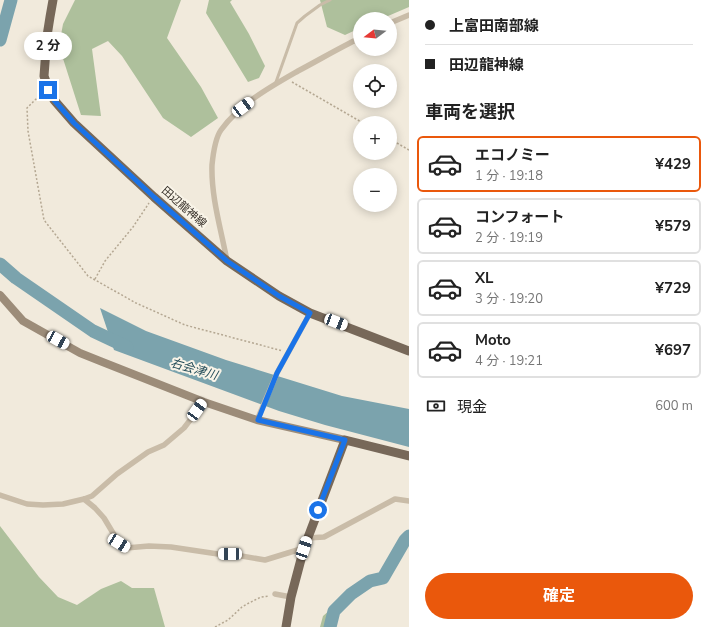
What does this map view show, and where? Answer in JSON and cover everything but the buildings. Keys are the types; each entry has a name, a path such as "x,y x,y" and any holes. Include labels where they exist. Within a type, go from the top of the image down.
{"main road":[{"name":"田辺龍神線","path":"53,0 44,76 48,90 54,100 74,123 154,197 227,261 279,296 310,313 409,351"},
{"path":"286,627 291,597 307,538 345,440 409,456"}],"street":[{"path":"397,20 409,15"},
{"path":"227,261 213,190 212,164 220,131 255,97 275,84 353,41"},
{"path":"0,295 23,321 80,353 204,402 258,420 345,440"},
{"path":"258,420 277,373 310,313"},
{"path":"0,495 27,504 43,505 63,504 84,500 92,496 117,474 148,452 164,445 184,428 204,402"},
{"path":"307,538 324,537 395,499 409,501"},
{"path":"84,500 95,508 104,518 119,543 126,548 149,546 171,547 265,560 304,548"},
{"path":"275,594 291,597"}],"lane":[{"path":"275,84 297,23 320,5 330,0"}],"path":[{"path":"286,78 353,117"},
{"path":"48,90 42,93 27,108 28,131 44,220 88,276 136,303 184,326 288,353"},
{"path":"397,143 409,150"},
{"path":"95,279 105,261 133,227 154,197"},
{"path":"215,627 228,620 242,607 249,603 261,597 275,594"}],"green space":[{"path":"75,0 181,0 167,38 201,87 218,118 191,137 163,118 122,56 108,41 92,49 101,116 81,115 59,46 63,24"},
{"path":"209,0 232,0 230,2 249,34 265,66 259,78 248,82 206,13"},
{"path":"320,0 409,0 409,7 397,12 353,12 353,31 345,35 327,27"},
{"path":"0,526 39,577 58,597 77,605 101,589 121,581 132,588 154,588 165,627 0,627"},
{"path":"336,605 336,627 320,627 323,616"}],"water":[{"path":"100,308 146,331 226,360 342,396 409,409 409,447 325,425 279,411 114,350"}],"waterway":[{"name":"右会津川","path":"0,40 11,0"},
{"name":"右会津川","path":"0,264 16,278 93,331 127,347"},
{"path":"330,627 334,611 351,594 370,581 383,578 405,540 409,536"}],"route":[{"path":"48,90 62,111 74,123 154,197 227,261 279,296 310,313 277,373 258,420 345,440 318,510"}]}
